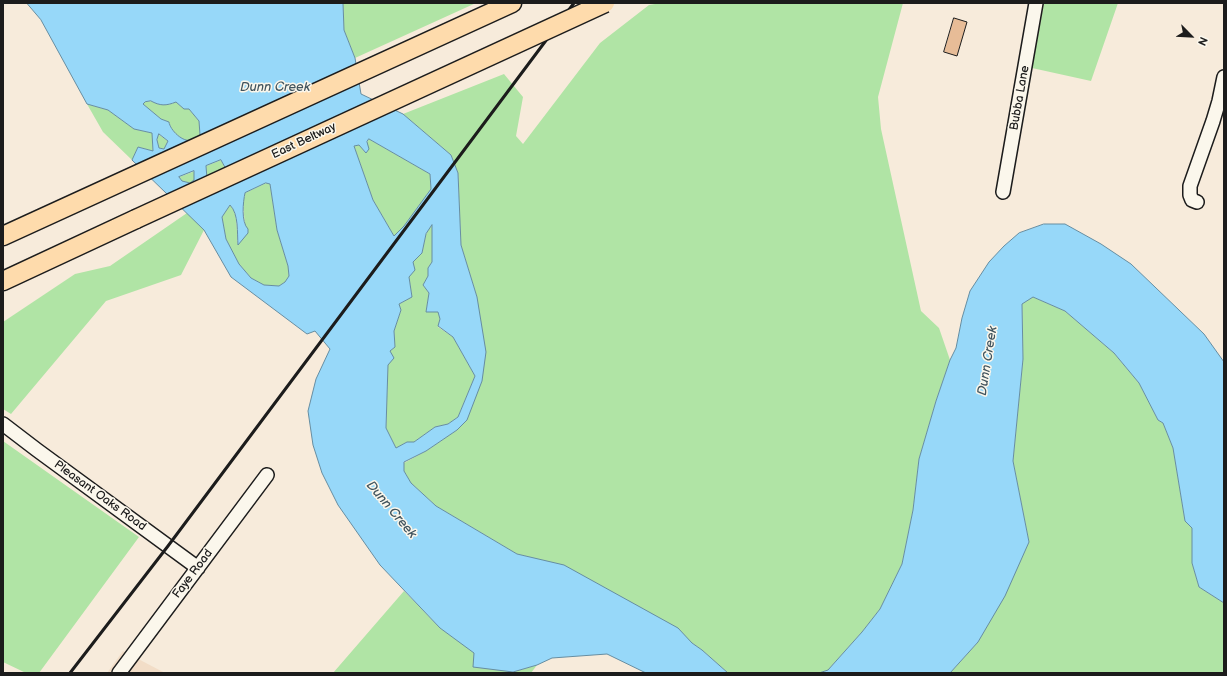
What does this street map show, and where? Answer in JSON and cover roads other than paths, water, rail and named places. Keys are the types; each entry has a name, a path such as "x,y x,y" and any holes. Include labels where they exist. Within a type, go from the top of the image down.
{"highway":[{"path":"3,236 512,3"},
{"name":"East Beltway","path":"3,281 605,3"},
{"path":"3,230 70,205"}],"street":[{"name":"Bubba Lane","path":"1004,192 1036,3"},
{"path":"1197,202 1192,200 1190,195 1190,186 1219,102 1224,77"},
{"name":"Pleasant Oaks Road","path":"3,424 198,568"},
{"name":"Faye Road","path":"119,673 267,475"}],"water":[{"name":"Dunn Creek","path":"27,3 343,3 344,30 355,58 361,94 403,114 451,155 458,173 461,245 477,297 486,352 482,381 467,420 457,430 426,451 404,462 404,471 411,483 436,506 517,554 564,565 678,628 692,643 728,673 646,673 607,654 552,658 537,665 513,672 473,667 474,653 440,628 380,565 338,505 322,473 313,445 308,411 316,379 330,349 315,331 307,334 231,277 204,230 132,160 138,147 153,151 152,133 134,129 108,110 87,104 41,20","holes":["151,101 163,105 176,102 184,109 189,109 199,121 200,135 193,140 185,140 181,138 174,132 169,122 161,119 143,104","159,134 168,141 164,149 159,148 157,140","369,139 430,174 431,189 404,226 394,236 373,200 354,146 359,145 366,153 369,149 367,142","221,160 227,171 207,179 206,166","194,171 194,180 190,183 182,181 179,177","266,183 270,184 277,230 288,266 289,276 285,282 279,286 264,285 251,278 239,264 226,239 222,217 230,205 235,213 238,245 248,233 243,217 245,193","432,225 432,262 428,268 428,276 423,285 429,293 426,312 438,312 440,319 438,326 453,337 475,376 458,417 448,424 435,427 414,442 407,442 396,448 386,428 388,365 394,358 390,351 395,347 394,331 401,310 399,304 412,297 409,277 415,270 413,262 422,253 426,234"]},
{"name":"Dunn Creek","path":"1044,224 1065,224 1101,244 1131,264 1204,334 1224,362 1224,603 1199,587 1192,563 1192,528 1185,521 1173,448 1163,423 1158,420 1139,383 1114,353 1065,311 1033,297 1022,304 1023,359 1013,461 1029,542 1005,596 978,642 950,673 819,673 828,670 862,632 880,609 902,564 913,510 919,459 936,401 950,360 956,348 962,318 970,291 989,262 1004,246 1019,233"}],"railway":[{"path":"70,673 168,546 574,3"}]}
